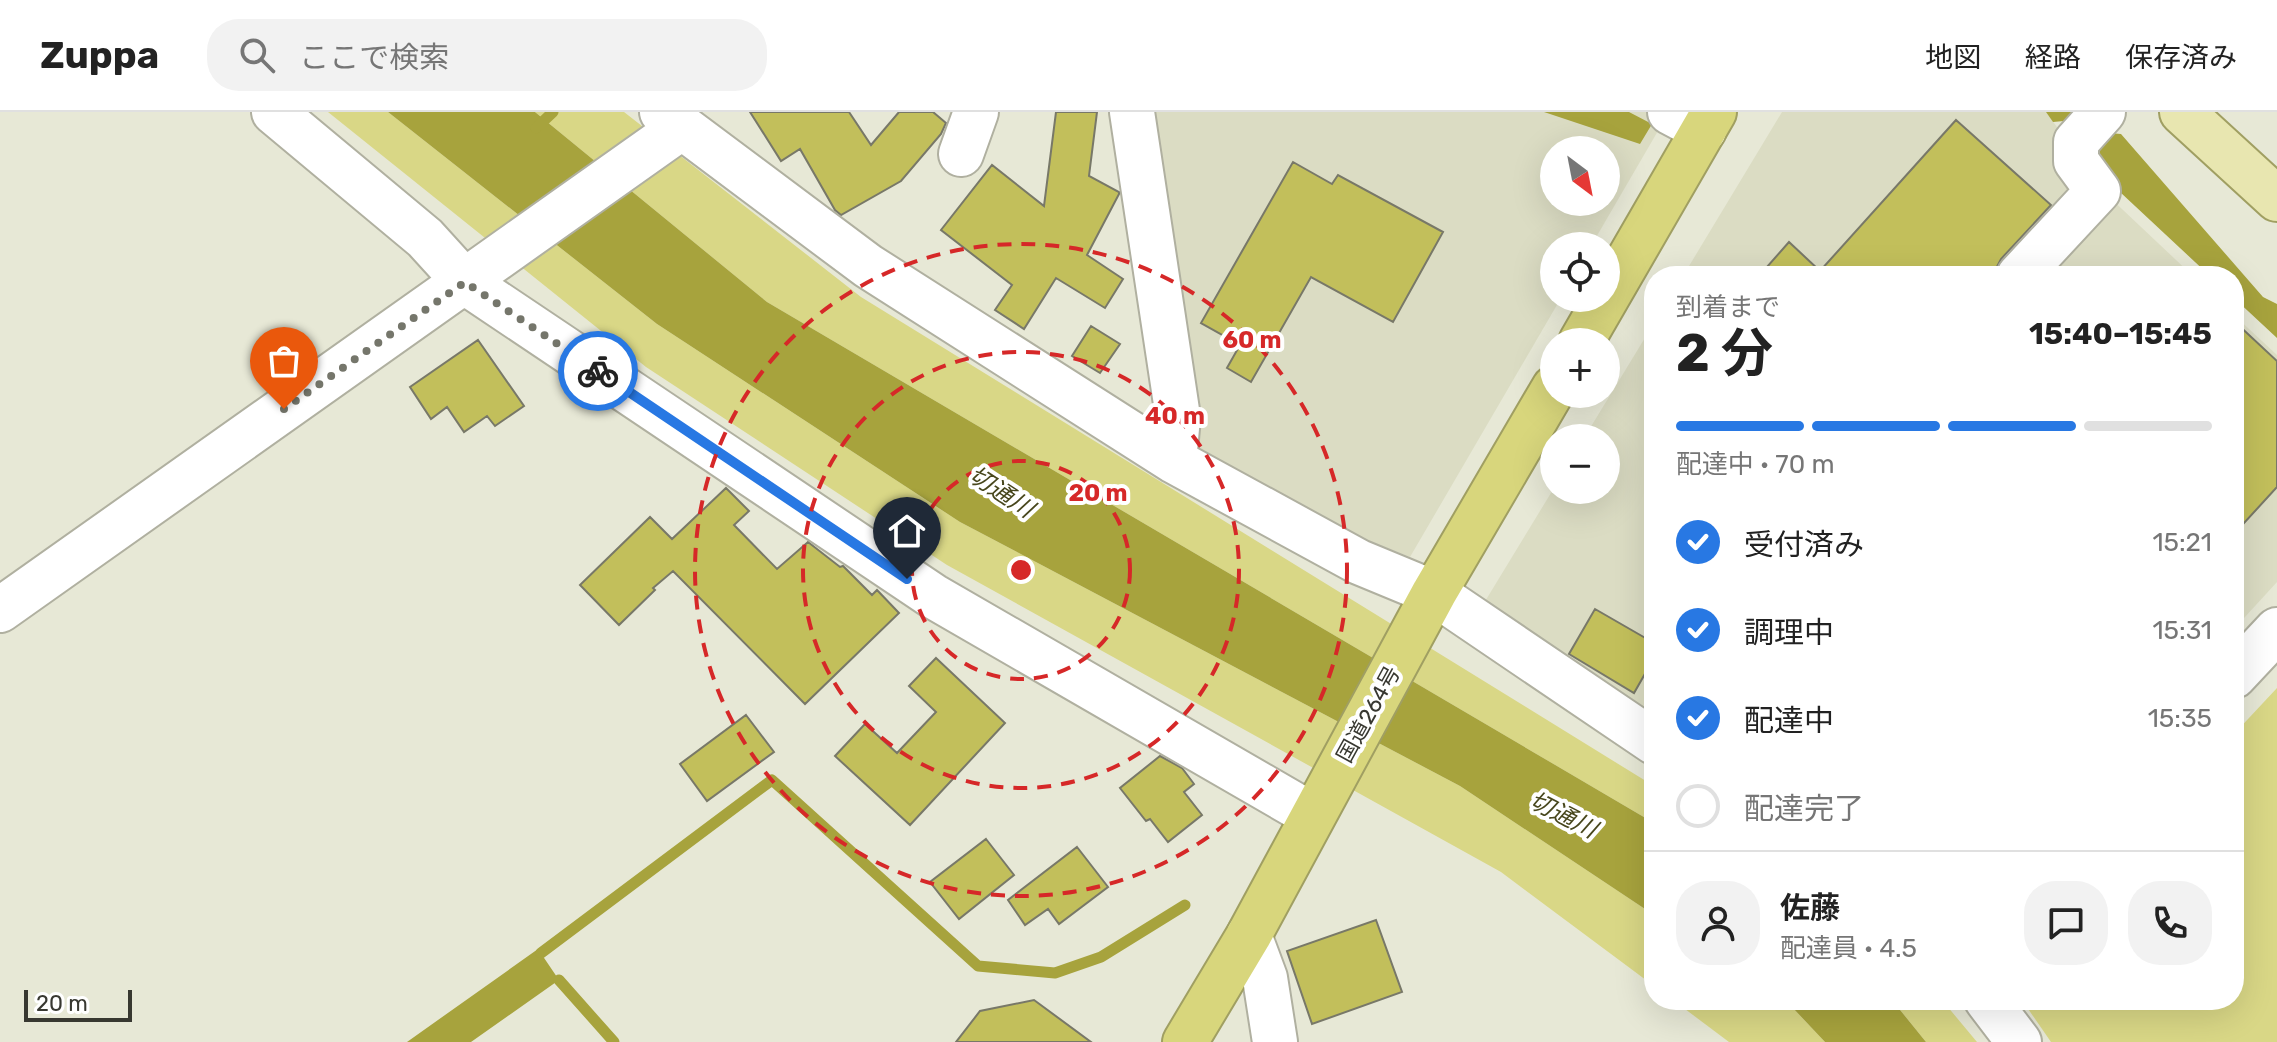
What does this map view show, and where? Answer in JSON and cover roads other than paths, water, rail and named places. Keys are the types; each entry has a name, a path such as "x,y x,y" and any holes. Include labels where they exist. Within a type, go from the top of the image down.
{"highway":[{"path":"1588,328 1696,118"},
{"name":"国道264号","path":"1185,1042 1249,935 1429,603 1542,408"}],"main road":[{"path":"2182,112 2277,199"}],"street":[{"path":"274,112 472,277 933,596 1312,815"},
{"path":"961,154 976,112"},
{"path":"1132,112 1178,417 1174,461"},
{"path":"2028,266 2098,191 2076,161 2093,123"},
{"path":"0,610 472,277 671,125 868,266 1174,461 1359,562 1644,736"},
{"path":"2244,665 2277,630"},
{"path":"1249,935 1265,978 1275,1042"},
{"path":"1995,1010 2019,1042"}],"water":[{"name":"切通川","path":"388,112 535,112 767,302 1644,817 1644,908 1460,786 960,522 657,324"},
{"path":"1544,112 1629,112 1652,124 1640,144"},
{"path":"2046,112 2088,112 2109,133 2121,134 2236,266 2199,266 2105,178 2095,155 2064,121 2053,122"},
{"path":"2244,275 2263,297 2277,304 2277,338 2244,307"},
{"path":"538,949 559,980 471,1042 407,1042"},
{"path":"1795,1010 1900,1010 1926,1042 1825,1042"}],"waterway":[{"path":"536,128 553,112"},
{"path":"541,953 772,780 978,966 1055,973 1101,957 1185,905"},
{"path":"559,980 614,1042"}]}
